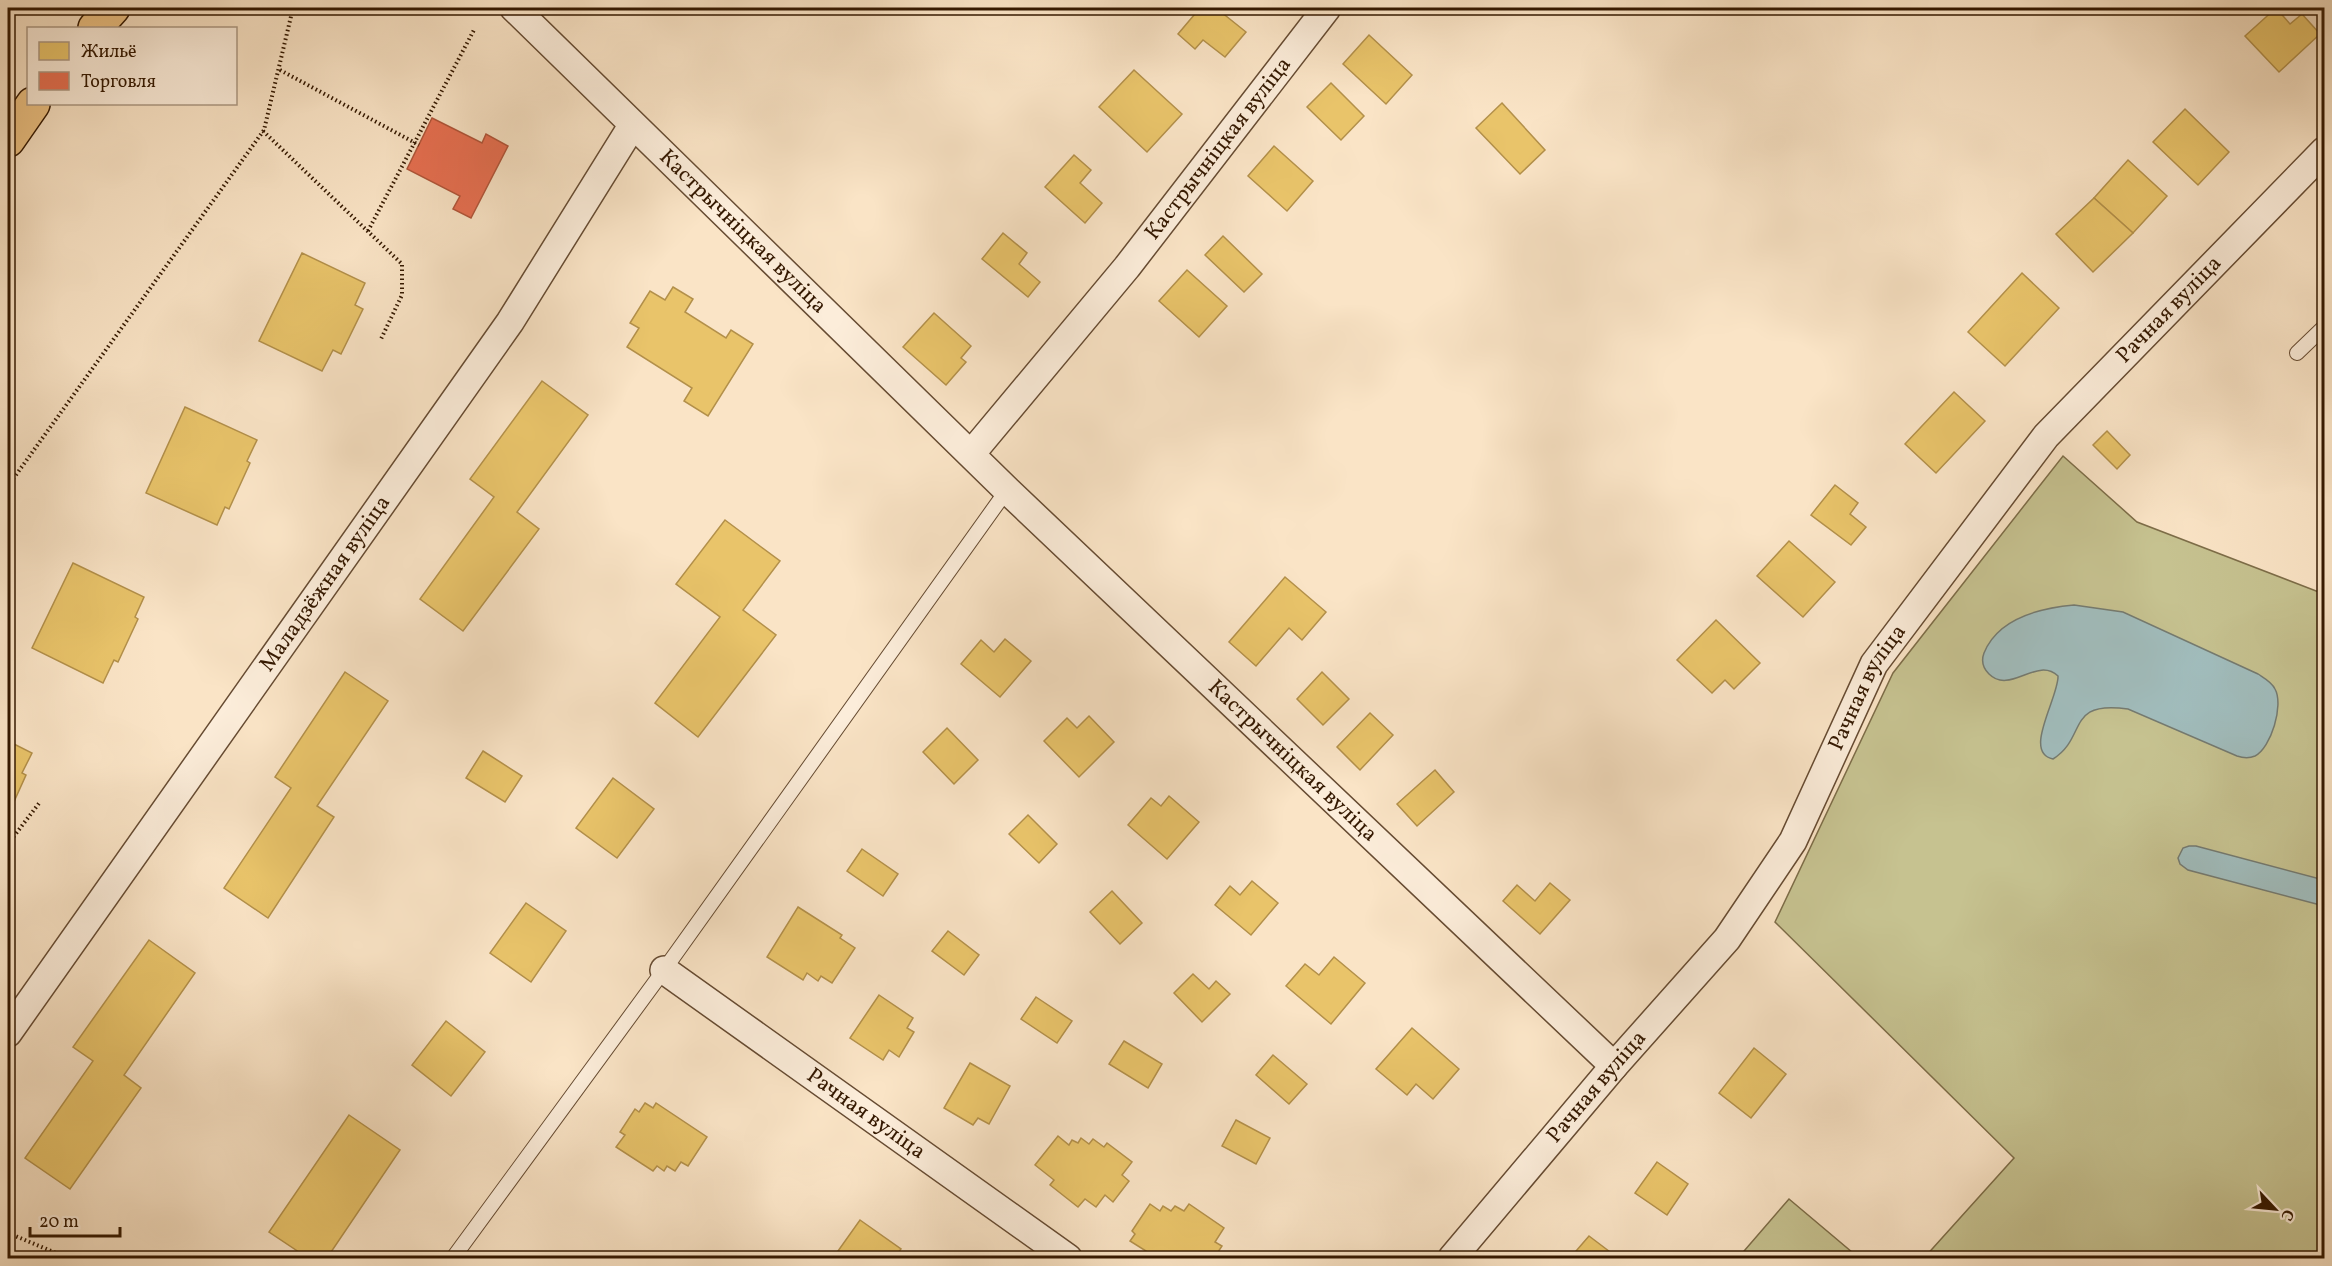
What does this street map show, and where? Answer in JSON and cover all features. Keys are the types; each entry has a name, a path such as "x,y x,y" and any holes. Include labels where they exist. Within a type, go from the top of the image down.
{"main road":[{"path":"96,27 113,8"},
{"path":"8,140 32,105"}],"street":[{"name":"Кастрычніцкая вуліца","path":"514,8 1007,490 1614,1066"},
{"name":"Кастрычніцкая вуліца","path":"971,454 1127,267 1327,8"},
{"name":"Маладзёжная вуліца","path":"8,1032 510,322 633,126"},
{"name":"Рачная вуліца","path":"1452,1258 1614,1066 1727,939 1793,842 1874,664 2046,436 2325,151"},
{"name":"Рачная вуліца","path":"664,970 1068,1258"}],"lane":[{"path":"2297,353 2325,327"},
{"path":"453,1258 664,970 1007,490"}],"path":[{"path":"8,486 263,131 293,8"},
{"path":"368,231 417,144 475,28"},
{"path":"279,70 417,144"},
{"path":"263,131 402,264 402,295 381,339"},
{"path":"8,844 40,802"},
{"path":"8,1233 68,1258"}],"shaded area":[{"path":"2063,456 2137,522 2324,594 2324,1258 1924,1258 2014,1158 1775,922 1893,673"},
{"path":"1789,1199 1859,1258 1738,1258"}],"water":[{"path":"2074,605 2123,612 2268,680 2275,689 2278,705 2271,736 2261,751 2250,758 2239,757 2128,709 2108,708 2095,710 2086,715 2071,741 2053,759 2044,755 2041,736 2058,676 2050,671 2041,670 2015,679 1997,679 1985,669 1983,656 1999,631 2010,623 2035,612"},
{"path":"2189,846 2324,880 2324,906 2188,870 2180,864 2178,858 2183,848"}],"building: Жильё":[{"path":"1200,8 1216,8 1246,32 1225,57 1203,40 1195,49 1178,34"},
{"path":"2276,8 2290,24 2302,14 2320,34 2279,72 2245,36"},
{"path":"1369,35 1412,75 1386,104 1343,64"},
{"path":"1134,70 1182,114 1147,152 1099,107"},
{"path":"1331,83 1364,116 1341,140 1307,107"},
{"path":"1502,103 1545,150 1520,174 1476,128"},
{"path":"2185,109 2229,152 2198,185 2153,142"},
{"path":"1274,146 1313,181 1287,211 1248,176"},
{"path":"1074,155 1091,170 1080,183 1102,203 1085,223 1045,187"},
{"path":"2128,160 2167,196 2133,233 2094,198"},
{"path":"2094,198 2133,233 2093,272 2056,234"},
{"path":"1003,233 1027,253 1019,264 1040,282 1028,297 982,259"},
{"path":"1223,236 1262,274 1244,292 1205,255"},
{"path":"302,253 365,283 355,305 363,309 341,354 333,350 322,371 259,341"},
{"path":"1187,270 1227,306 1199,337 1159,301"},
{"path":"2022,273 2059,308 2005,366 1968,332"},
{"path":"673,287 693,299 685,312 726,338 731,330 753,344 708,416 684,401 692,388 627,347 639,328 630,323 650,291 665,300"},
{"path":"934,313 971,346 961,358 966,362 946,385 903,347"},
{"path":"542,381 588,415 517,512 539,529 463,631 420,599 494,497 470,479"},
{"path":"1954,392 1985,421 1936,473 1905,444"},
{"path":"185,407 257,440 247,461 250,463 229,509 225,507 217,525 146,493"},
{"path":"2107,431 2130,455 2117,469 2093,445"},
{"path":"1835,485 1858,503 1850,514 1866,527 1851,545 1811,515"},
{"path":"725,520 780,561 743,610 776,635 698,737 655,703 720,617 676,584"},
{"path":"1789,541 1835,582 1803,617 1757,576"},
{"path":"73,563 144,597 135,617 138,619 118,662 114,660 103,683 32,648"},
{"path":"1285,577 1326,612 1302,640 1289,628 1256,666 1229,642"},
{"path":"1716,620 1760,663 1734,689 1725,680 1712,693 1677,660"},
{"path":"1005,639 1031,661 1000,697 961,664 981,640 994,652"},
{"path":"345,672 388,701 317,806 334,817 268,918 224,888 291,788 275,777"},
{"path":"1322,672 1349,699 1323,725 1297,699"},
{"path":"1370,713 1393,735 1360,770 1337,747"},
{"path":"1089,716 1114,742 1079,777 1044,741 1067,718 1077,728"},
{"path":"947,728 978,760 954,784 923,752"},
{"path":"8,741 32,753 22,773 26,775 8,815"},
{"path":"483,751 522,776 505,802 466,778"},
{"path":"1435,770 1454,792 1417,826 1397,804"},
{"path":"613,778 654,809 617,858 576,828"},
{"path":"1169,796 1199,822 1167,859 1128,825 1151,798 1161,806"},
{"path":"1028,815 1057,844 1039,863 1009,834"},
{"path":"862,849 898,874 883,896 847,871"},
{"path":"1252,881 1278,903 1251,935 1215,905 1230,886 1240,895"},
{"path":"1550,883 1570,900 1540,934 1503,901 1517,885 1535,901"},
{"path":"1112,891 1142,923 1120,944 1090,912"},
{"path":"526,903 566,931 531,982 490,953"},
{"path":"798,907 842,935 840,938 855,948 832,983 821,976 818,981 807,973 803,980 767,957"},
{"path":"948,931 979,955 964,975 932,951"},
{"path":"149,940 195,973 124,1075 141,1088 70,1189 25,1158 93,1061 73,1047"},
{"path":"1334,957 1365,983 1331,1024 1286,986 1305,964 1319,975"},
{"path":"1193,974 1209,989 1216,981 1230,994 1202,1022 1174,993"},
{"path":"879,995 913,1018 907,1028 914,1032 899,1057 889,1050 883,1060 850,1038"},
{"path":"1036,997 1072,1021 1057,1043 1021,1019"},
{"path":"446,1021 485,1052 451,1096 412,1065"},
{"path":"1412,1028 1459,1069 1433,1099 1416,1084 1407,1095 1376,1069"},
{"path":"1124,1041 1162,1064 1148,1088 1109,1064"},
{"path":"1754,1048 1786,1074 1751,1118 1719,1093"},
{"path":"1273,1055 1307,1084 1289,1104 1256,1075"},
{"path":"970,1063 1010,1086 989,1124 978,1118 973,1125 944,1108"},
{"path":"645,1103 653,1108 656,1103 707,1137 688,1166 681,1162 675,1171 667,1166 664,1171 657,1166 653,1171 616,1147 625,1135 620,1132 635,1109 639,1112"},
{"path":"349,1115 400,1150 327,1258 308,1258 269,1232"},
{"path":"1236,1120 1270,1138 1256,1164 1222,1146"},
{"path":"1058,1136 1069,1145 1072,1140 1078,1143 1081,1138 1089,1144 1093,1139 1104,1147 1107,1143 1132,1162 1122,1175 1129,1181 1113,1202 1105,1195 1096,1207 1085,1199 1078,1207 1050,1185 1054,1180 1035,1165"},
{"path":"1657,1162 1688,1184 1667,1215 1635,1193"},
{"path":"1150,1204 1160,1211 1163,1206 1171,1211 1175,1206 1184,1211 1189,1204 1224,1228 1215,1242 1222,1246 1214,1258 1157,1258 1130,1241 1135,1234 1132,1231"},
{"path":"860,1220 901,1249 894,1258 833,1258"},
{"path":"1589,1236 1618,1258 1570,1258"}],"building: Торговля":[{"path":"432,118 482,143 486,134 508,146 471,218 453,209 460,196 407,169"}]}
